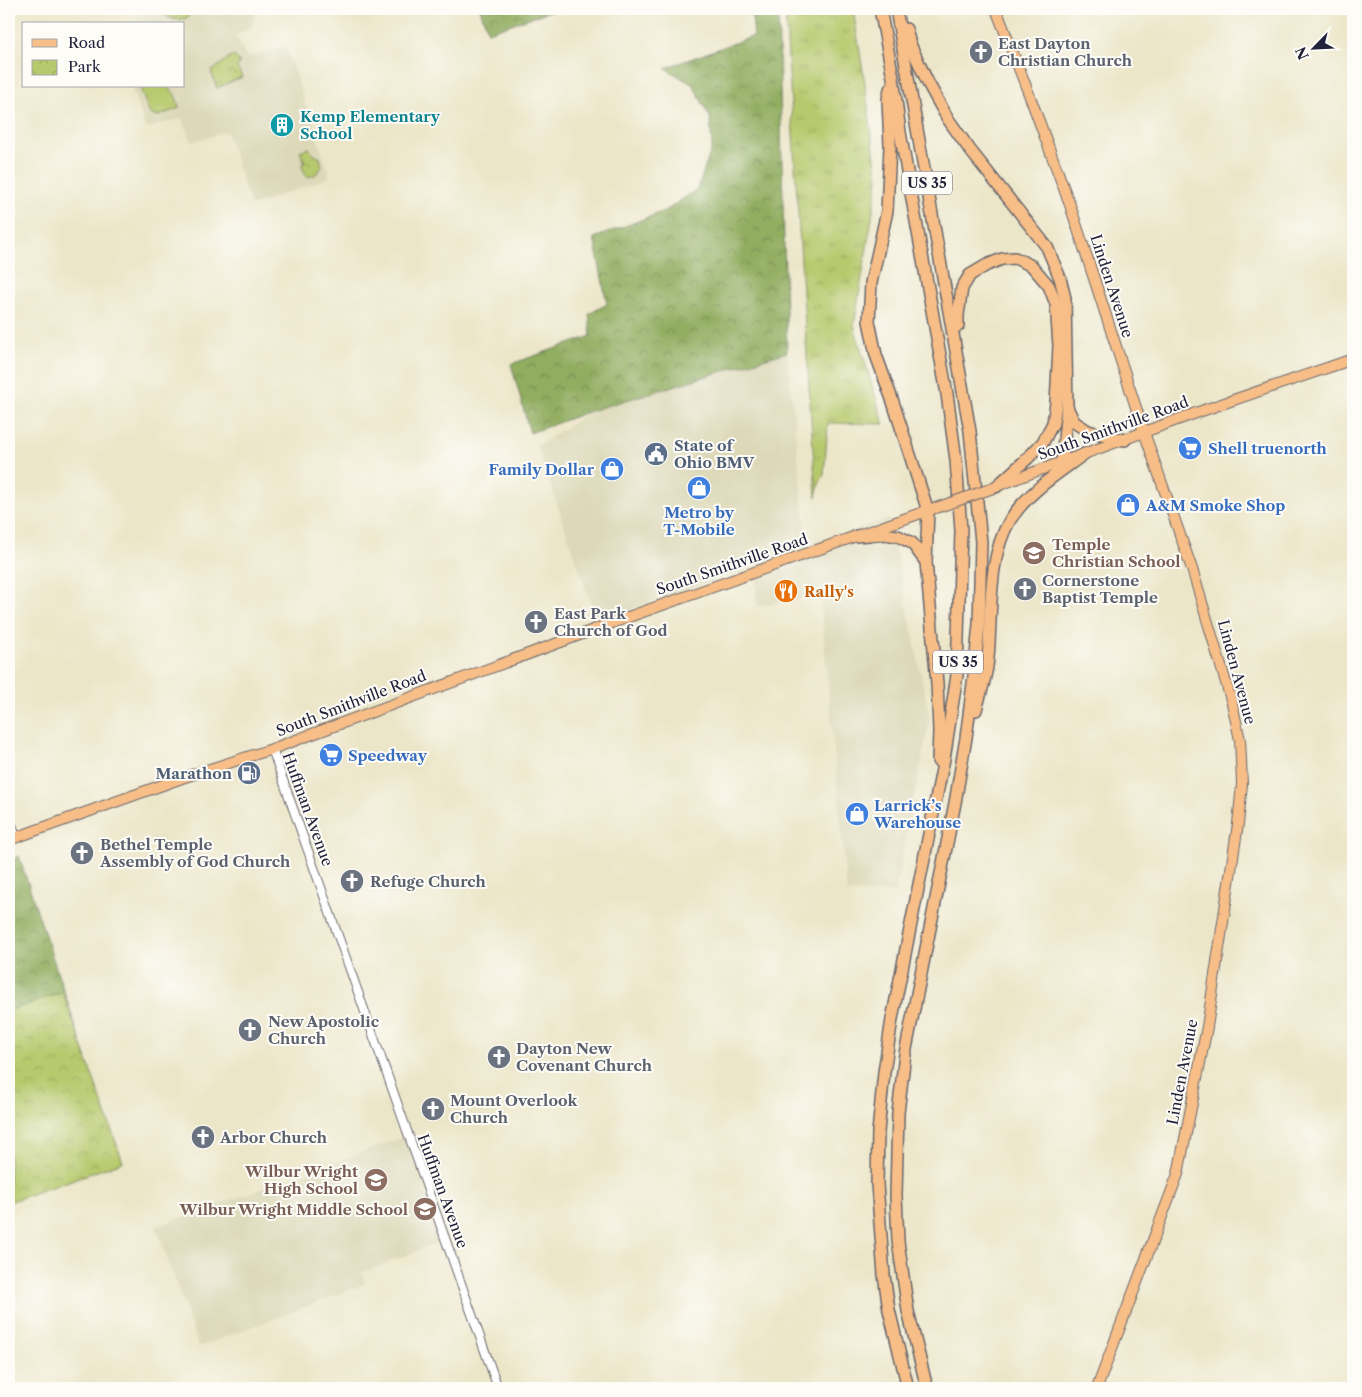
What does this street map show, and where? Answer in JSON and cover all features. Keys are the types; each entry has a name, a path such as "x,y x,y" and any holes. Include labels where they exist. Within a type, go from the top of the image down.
{"highway":[{"name":"US 35","path":"880,9 947,394 956,460 961,530 957,675 944,760 892,1019 879,1123 877,1184 883,1268 889,1310 908,1388"},
{"name":"US 35","path":"896,9 959,358 970,430 981,542 979,624 974,676 958,783 904,1054 898,1113 896,1163 898,1232 902,1274 908,1311 927,1388"},
{"path":"900,9 910,44 948,120 1046,247 1060,278 1065,298 1067,406 1062,462"},
{"path":"893,77 888,99 890,146 887,211 871,283 869,321 876,355 932,510 926,562 937,683 939,731 936,800"},
{"path":"959,358 958,315 962,288 970,275 1002,259 1015,258 1032,266 1049,286 1056,304 1059,346 1053,424 1043,442 996,486"},
{"path":"1067,406 1074,422 1088,431 1125,440"},
{"path":"958,783 988,661 993,569 1001,539 1010,520 1030,496 1084,454"},
{"path":"856,536 882,534 898,536 912,543 926,562"}],"main road":[{"name":"Linden Avenue","path":"996,9 1070,205 1144,432 1192,569 1232,703 1240,740 1242,784 1238,824 1207,1027 1178,1174 1097,1388"},
{"name":"South Smithville Road","path":"13,838 182,778 272,749 620,620 1353,359"}],"street":[{"name":"Huffman Avenue","path":"272,749 498,1388"},
{"path":"9,816 13,838"}],"shaded area":[{"path":"143,9 256,9 252,27 236,35 247,58 285,45 329,173 328,178 251,206 226,131 192,142 182,118 146,129 132,88 185,88 185,22 133,22"},
{"path":"787,352 807,545 889,518 930,718 895,892 847,893 820,596 757,606 755,566 597,621 537,446 593,410"},
{"path":"409,1135 446,1239 362,1273 365,1284 199,1347 156,1227"}],"green space":[{"path":"161,9 193,9 187,18 173,19 160,12"},
{"path":"480,9 556,9 488,32"},
{"path":"751,9 778,9 787,352 593,410 530,433 511,364 591,336 589,314 607,304 594,238 667,210 698,188 712,147 710,117 693,85 665,68 754,36"},
{"path":"785,9 853,9 878,181 854,326 884,424 828,423 824,475 819,484 816,497"},
{"path":"231,56 234,56 239,61 237,67 242,77 217,88 211,72"},
{"path":"140,88 169,88 178,102 179,108 159,116 150,114"},
{"path":"309,148 313,154 320,158 322,167 315,175 307,177 301,165 305,163 300,151"},
{"path":"19,856 88,1064 9,1079 9,862"},
{"path":"63,992 123,1162 9,1202 9,1011"}],"place":[{"name":"East Dayton Christian Church","path":"981,52"},
{"name":"Kemp Elementary School","path":"282,125"},
{"name":"Shell truenorth","path":"1190,448"},
{"name":"State of Ohio BMV","path":"656,454"},
{"name":"Family Dollar","path":"612,469"},
{"name":"Metro by T-Mobile","path":"699,488"},
{"name":"A&M Smoke Shop","path":"1128,505"},
{"name":"Temple Christian School","path":"1034,553"},
{"name":"Cornerstone Baptist Temple","path":"1025,589"},
{"name":"Rally's","path":"786,591"},
{"name":"East Park Church of God","path":"536,622"},
{"name":"Speedway","path":"331,755"},
{"name":"Marathon","path":"249,773"},
{"name":"Larrick’s Warehouse","path":"857,814"},
{"name":"Bethel Temple Assembly of God Church","path":"82,853"},
{"name":"Refuge Church","path":"352,881"},
{"name":"New Apostolic Church","path":"250,1030"},
{"name":"Dayton New Covenant Church","path":"499,1057"},
{"name":"Mount Overlook Church","path":"433,1109"},
{"name":"Arbor Church","path":"203,1137"},
{"name":"Wilbur Wright High School","path":"376,1180"},
{"name":"Wilbur Wright Middle School","path":"425,1209"}]}
